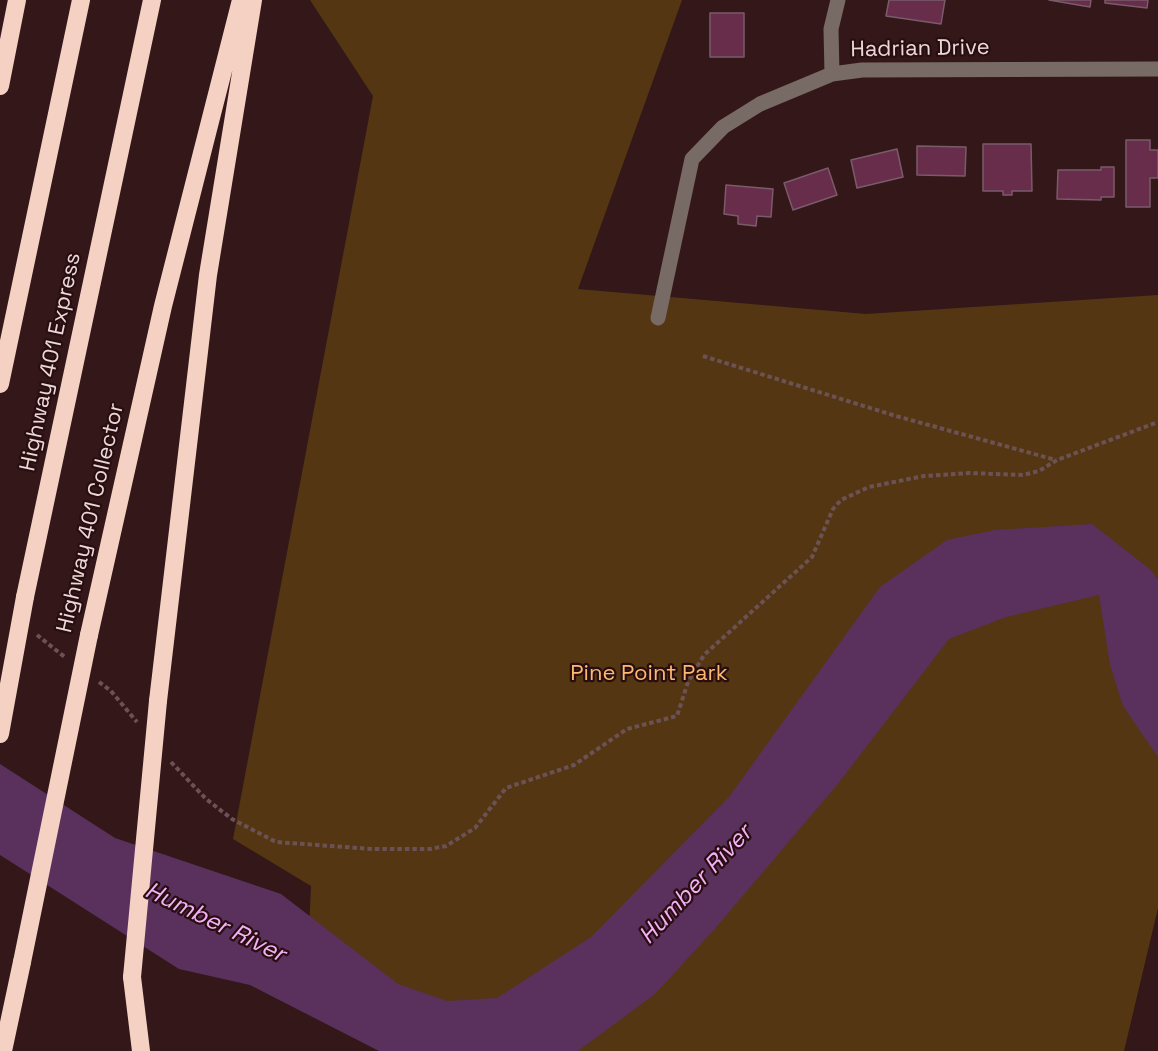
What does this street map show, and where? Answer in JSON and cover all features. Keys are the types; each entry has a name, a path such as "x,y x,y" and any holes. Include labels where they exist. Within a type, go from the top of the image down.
{"highway":[{"path":"0,86 17,0"},
{"name":"Highway 401 Express","path":"0,384 81,0"},
{"name":"Highway 401 Express","path":"0,734 25,597 152,0"},
{"name":"Highway 401 Collector","path":"3,1051 89,635 163,306 241,0"},
{"path":"141,1051 132,976 158,701 208,275 253,0"}],"street":[{"path":"832,74 831,29 838,0"},
{"name":"Hadrian Drive","path":"658,318 692,159 723,127 760,104 832,74 862,70 1158,69"}],"path":[{"path":"703,356 896,416 1057,460"},
{"path":"167,757 206,799 232,819 276,842 372,849 430,849 446,846 476,828 506,788 574,765 627,729 677,716 688,682 704,655 812,557 833,509 841,500 869,487 899,479 969,473 1023,475 1039,471 1057,460 1158,422"},
{"path":"28,628 74,663"},
{"path":"92,677 111,691 144,729"}],"green space":[{"name":"Pine Point Park","path":"310,0 682,0 578,289 866,314 1158,295 1158,908 1124,1051 420,1051 308,951 311,886 233,839 373,96"}],"water":[{"name":"Humber River","path":"1092,524 1151,570 1158,580 1158,757 1123,706 1110,665 1099,595 1006,617 949,639 837,785 712,932 655,994 578,1051 379,1051 250,985 179,969 0,855 0,764 115,838 281,894 398,984 447,1001 497,998 591,937 729,797 880,587 947,540 995,530"}],"building":[{"path":"889,0 945,0 941,24 886,16"},
{"path":"1049,0 1091,0 1090,7"},
{"path":"1105,0 1148,0 1147,8 1105,3"},
{"path":"710,13 744,13 744,57 710,57"},
{"path":"1126,140 1150,140 1150,150 1158,150 1158,178 1150,178 1150,207 1126,207"},
{"path":"983,144 1031,144 1032,191 1012,191 1012,195 1003,195 1003,191 983,191"},
{"path":"917,146 966,147 965,176 917,175"},
{"path":"897,149 903,177 857,188 851,160"},
{"path":"1101,167 1114,167 1114,197 1101,197 1101,200 1057,199 1058,170 1101,170"},
{"path":"828,168 837,195 793,210 784,183"},
{"path":"726,185 773,189 771,217 757,216 756,226 738,224 738,216 724,214"}]}
